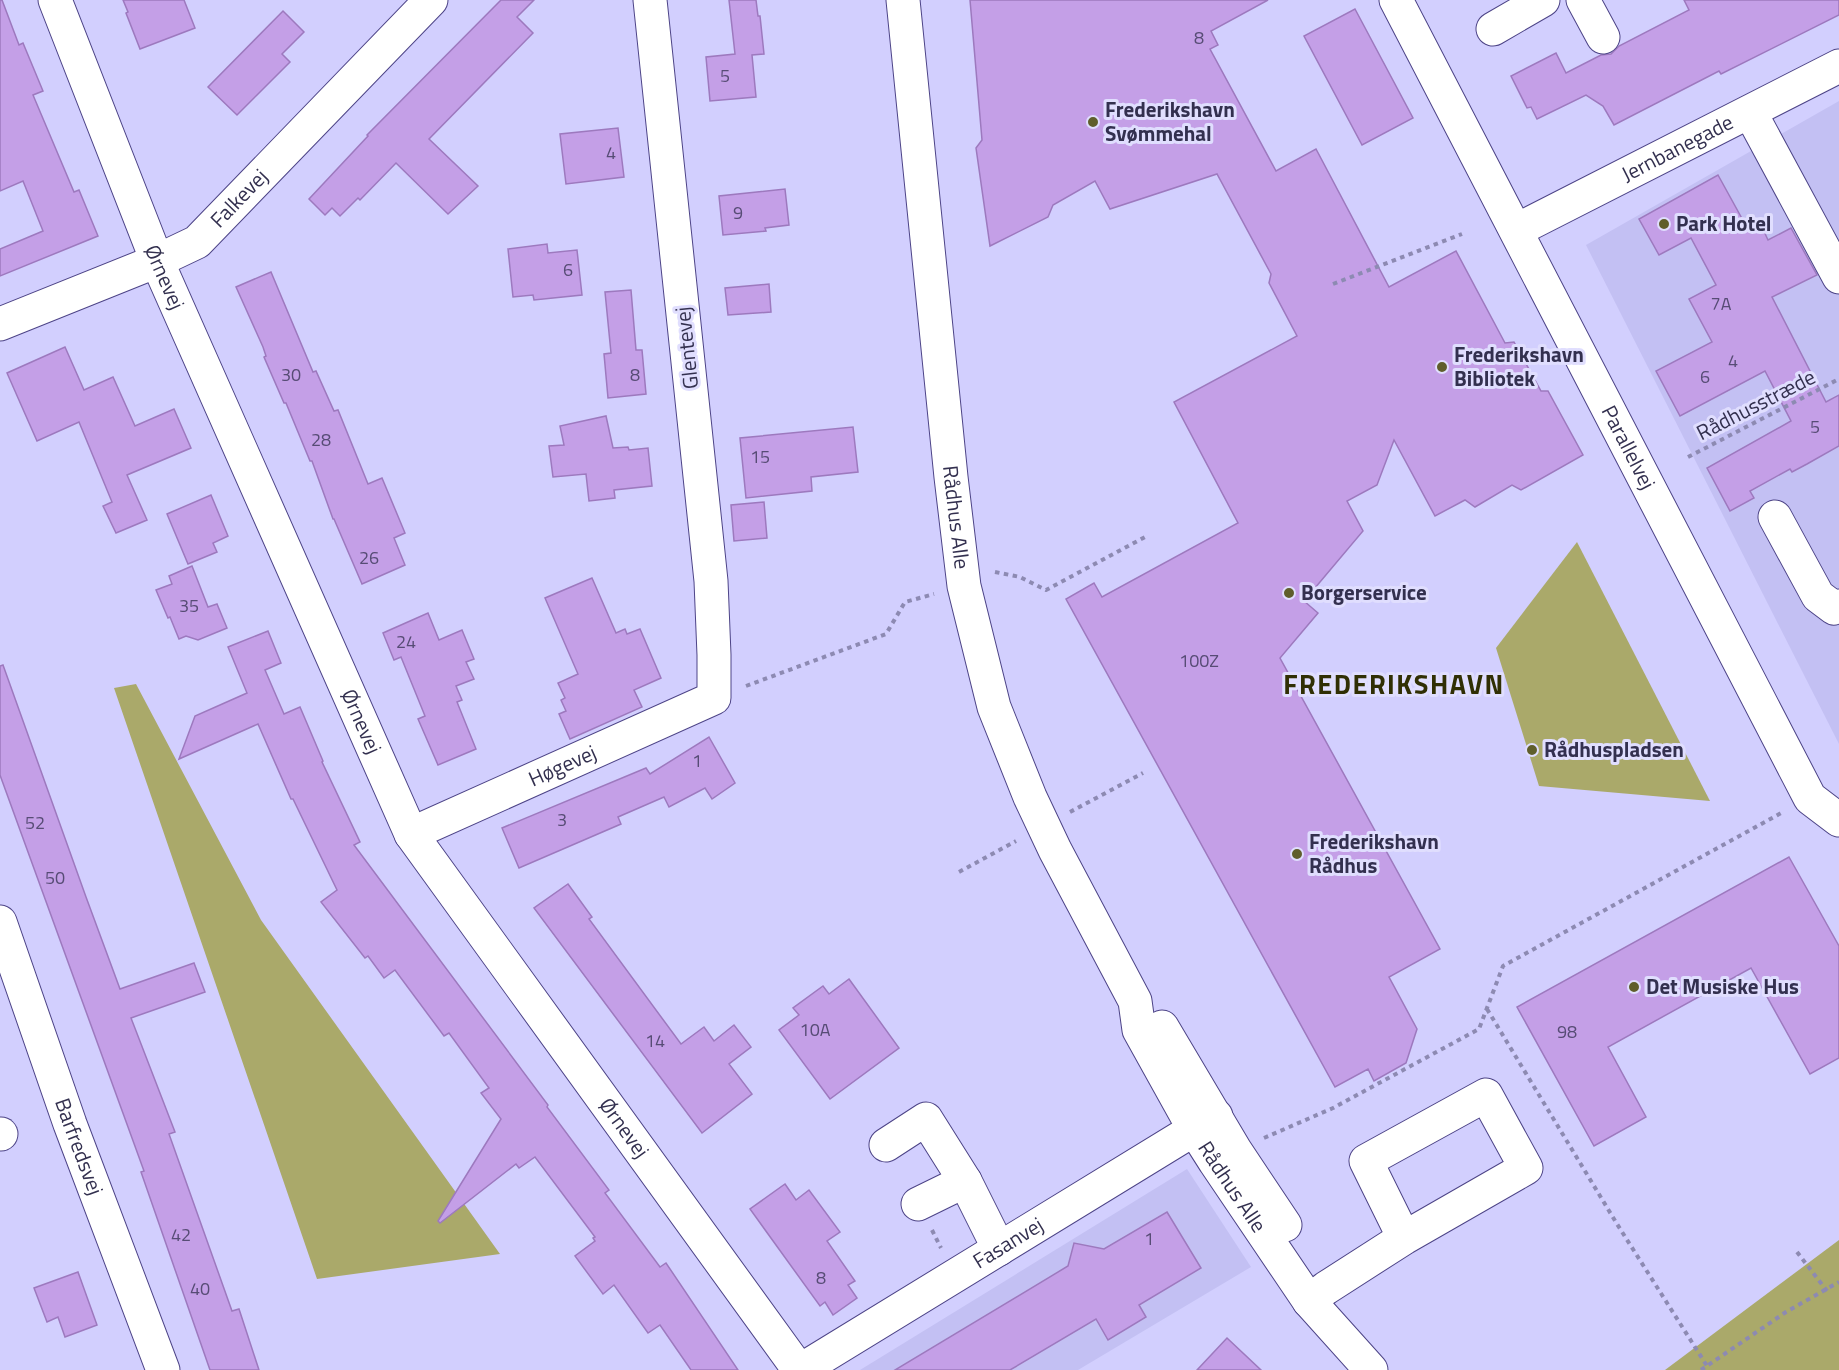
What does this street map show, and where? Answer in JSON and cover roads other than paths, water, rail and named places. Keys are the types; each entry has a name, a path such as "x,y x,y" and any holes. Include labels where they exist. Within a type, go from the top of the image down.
{"street":[{"name":"Ørnevej","path":"55,0 157,261 411,834 800,1370"},
{"name":"Falkevej","path":"0,324 157,261 197,242 431,0"},
{"name":"Glentevej","path":"650,0 711,581 714,698"},
{"name":"Rådhus Alle","path":"903,0 964,586 994,707 1030,797 1055,850 1135,1000 1139,1030 1205,1123 1366,1364"},
{"name":"Parallelvej","path":"1396,0 1810,798 1839,820"},
{"path":"1493,29 1543,0"},
{"path":"1583,0 1603,37"},
{"name":"Jernbanegade","path":"1517,230 1839,66"},
{"path":"1750,112 1839,277"},
{"path":"1775,517 1818,596 1834,608 1839,606"},
{"name":"Høgevej","path":"411,834 714,698"},
{"name":"Barfredsvej","path":"0,922 73,1134 163,1370"},
{"path":"1318,1294 1404,1238 1526,1168 1486,1095 1366,1161 1404,1238"},
{"path":"886,1145 926,1119 966,1181 999,1249"},
{"name":"Rådhus Alle","path":"1205,1123 1235,1150 1318,1294"},
{"name":"Fasanvej","path":"800,1370 1205,1123"},
{"path":"918,1204 966,1181"}],"place":[{"name":"Frederikshavn Svømmehal","path":"1093,122"},
{"name":"Park Hotel","path":"1664,224"},
{"name":"Frederikshavn Bibliotek","path":"1442,367"},
{"name":"Borgerservice","path":"1289,593"},
{"name":"Rådhuspladsen","path":"1532,750"},
{"name":"Frederikshavn Rådhus","path":"1297,854"},
{"name":"Det Musiske Hus","path":"1634,987"}],"district":[{"name":"FREDERIKSHAVN","path":"1394,685"}]}
